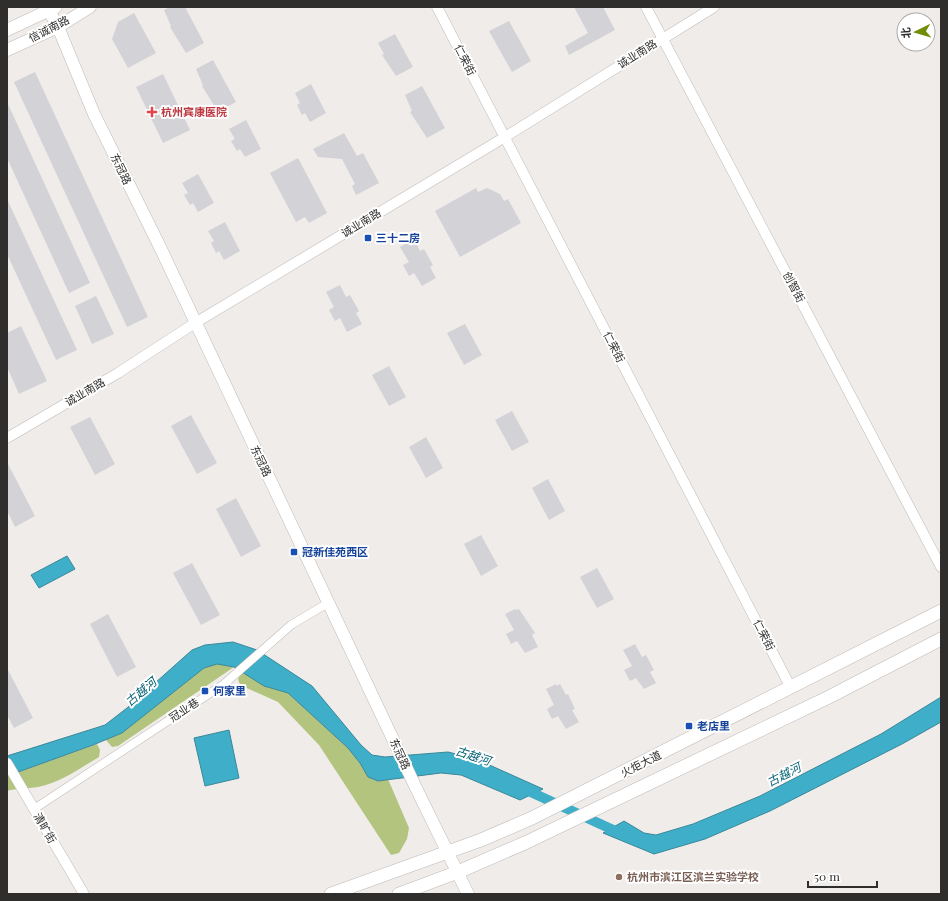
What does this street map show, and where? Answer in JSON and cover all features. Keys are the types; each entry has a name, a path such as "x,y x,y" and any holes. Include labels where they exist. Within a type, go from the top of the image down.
{"main road":[{"name":"信诚南路","path":"7,50 58,27 90,7"},
{"name":"信诚南路","path":"7,30 52,8"},
{"name":"东冠路","path":"52,8 58,27 94,114 159,245 394,742 468,894"},
{"name":"火炬大道","path":"331,894 447,853 532,818 791,688 941,610"},
{"name":"火炬大道","path":"399,894 458,872 567,823 829,697 941,639"}],"street":[{"name":"仁荣街","path":"437,7 791,688"},
{"name":"创智街","path":"646,7 941,567"},
{"name":"诚业南路","path":"7,438 118,373 195,323 505,137 714,7"},
{"name":"冠业巷","path":"34,809 224,684 265,646 291,625 328,603"},
{"name":"清旷街","path":"7,763 84,894"}],"green space":[{"path":"217,664 234,667 118,746 112,747 106,740 122,733 204,668"},
{"path":"242,672 264,686 288,693 348,748 360,763 368,777 378,781 388,779 409,828 407,839 399,853 391,855 319,745 278,702 240,685 238,679"},
{"path":"97,744 100,750 99,757 62,779 38,787 7,791 7,776"}],"water":[{"path":"67,556 75,569 39,588 31,575"},
{"path":"233,642 257,650 312,686 361,745 372,755 385,757 448,752 476,759 543,789 520,800 461,775 441,773 378,781 368,777 360,763 348,748 288,693 264,686 234,667 217,664 204,668 122,733 7,776 7,756 105,725 127,708 192,650 205,645"},
{"path":"941,697 941,722 902,744 770,811 705,839 654,854 603,833 624,821 644,833 656,835 693,824 760,796 881,734"},
{"path":"229,730 239,778 205,786 194,738"}],"building":[{"path":"170,7 185,7 204,43 186,53 170,27 171,26 164,10"},
{"path":"574,7 603,7 615,30 569,55 565,46 588,33"},
{"path":"134,13 156,53 128,68 112,39 118,22"},
{"path":"509,21 531,61 512,72 489,31"},
{"path":"395,34 413,67 396,76 382,55 384,54 378,43"},
{"path":"213,60 236,102 218,112 202,86 203,85 196,69"},
{"path":"35,72 148,317 127,327 14,82"},
{"path":"163,74 190,130 163,143 136,87"},
{"path":"311,84 326,113 310,122 305,113 302,115 297,105 300,103 295,93"},
{"path":"422,86 445,128 427,138 410,112 412,111 405,95"},
{"path":"7,102 90,283 69,293 7,158"},
{"path":"246,120 261,149 245,157 240,149 237,151 231,141 235,139 229,129"},
{"path":"344,133 357,156 363,153 379,183 356,195 352,186 355,184 342,159 318,157 313,149"},
{"path":"298,158 327,213 309,223 305,217 296,222 270,173"},
{"path":"198,174 214,203 198,212 193,203 190,205 184,195 188,193 182,183"},
{"path":"476,188 478,192 487,188 500,194 504,201 508,199 521,223 460,257 435,211"},
{"path":"7,199 77,350 56,360 7,254"},
{"path":"225,222 240,251 224,260 219,251 216,253 211,243 214,241 208,231"},
{"path":"414,239 420,251 424,249 433,265 430,267 436,278 422,286 414,273 409,276 403,265 409,262 400,247"},
{"path":"340,285 346,297 350,295 359,311 356,313 362,324 347,332 340,318 335,321 329,310 334,307 326,292"},
{"path":"96,296 114,334 92,344 75,306"},
{"path":"465,324 482,355 464,365 447,333"},
{"path":"21,326 47,381 19,394 7,367 7,333"},
{"path":"389,366 406,397 389,406 372,375"},
{"path":"512,411 529,442 512,451 495,420"},
{"path":"191,415 217,463 197,474 171,426"},
{"path":"90,417 115,464 95,475 70,427"},
{"path":"426,437 443,468 426,478 409,447"},
{"path":"7,462 35,516 15,527 7,511"},
{"path":"548,479 565,511 549,520 532,488"},
{"path":"236,498 261,546 241,557 216,509"},
{"path":"481,535 498,566 481,576 464,544"},
{"path":"192,563 220,615 201,625 173,573"},
{"path":"597,568 614,599 597,608 580,577"},
{"path":"515,609 519,609 535,633 532,635 538,647 525,653 517,641 511,644 506,634 514,630 505,614"},
{"path":"108,614 136,667 117,677 90,624"},
{"path":"635,644 642,657 646,655 654,670 650,672 656,683 644,689 636,678 630,681 624,670 632,666 623,650"},
{"path":"7,668 33,718 14,728 7,715"},
{"path":"556,684 557,686 560,684 566,695 568,694 575,709 572,710 579,722 566,729 558,716 552,719 547,709 554,705 546,689"}],"waterway":[{"name":"古越河","path":"522,788 622,834"}],"place":[{"name":"杭州宾康医院","path":"152,112"},
{"name":"三十二房","path":"368,238"},
{"name":"冠新佳苑西区","path":"294,552"},
{"name":"何家里","path":"205,691"},
{"name":"老店里","path":"689,726"},
{"name":"杭州市滨江区滨兰实验学校","path":"619,877"}]}
